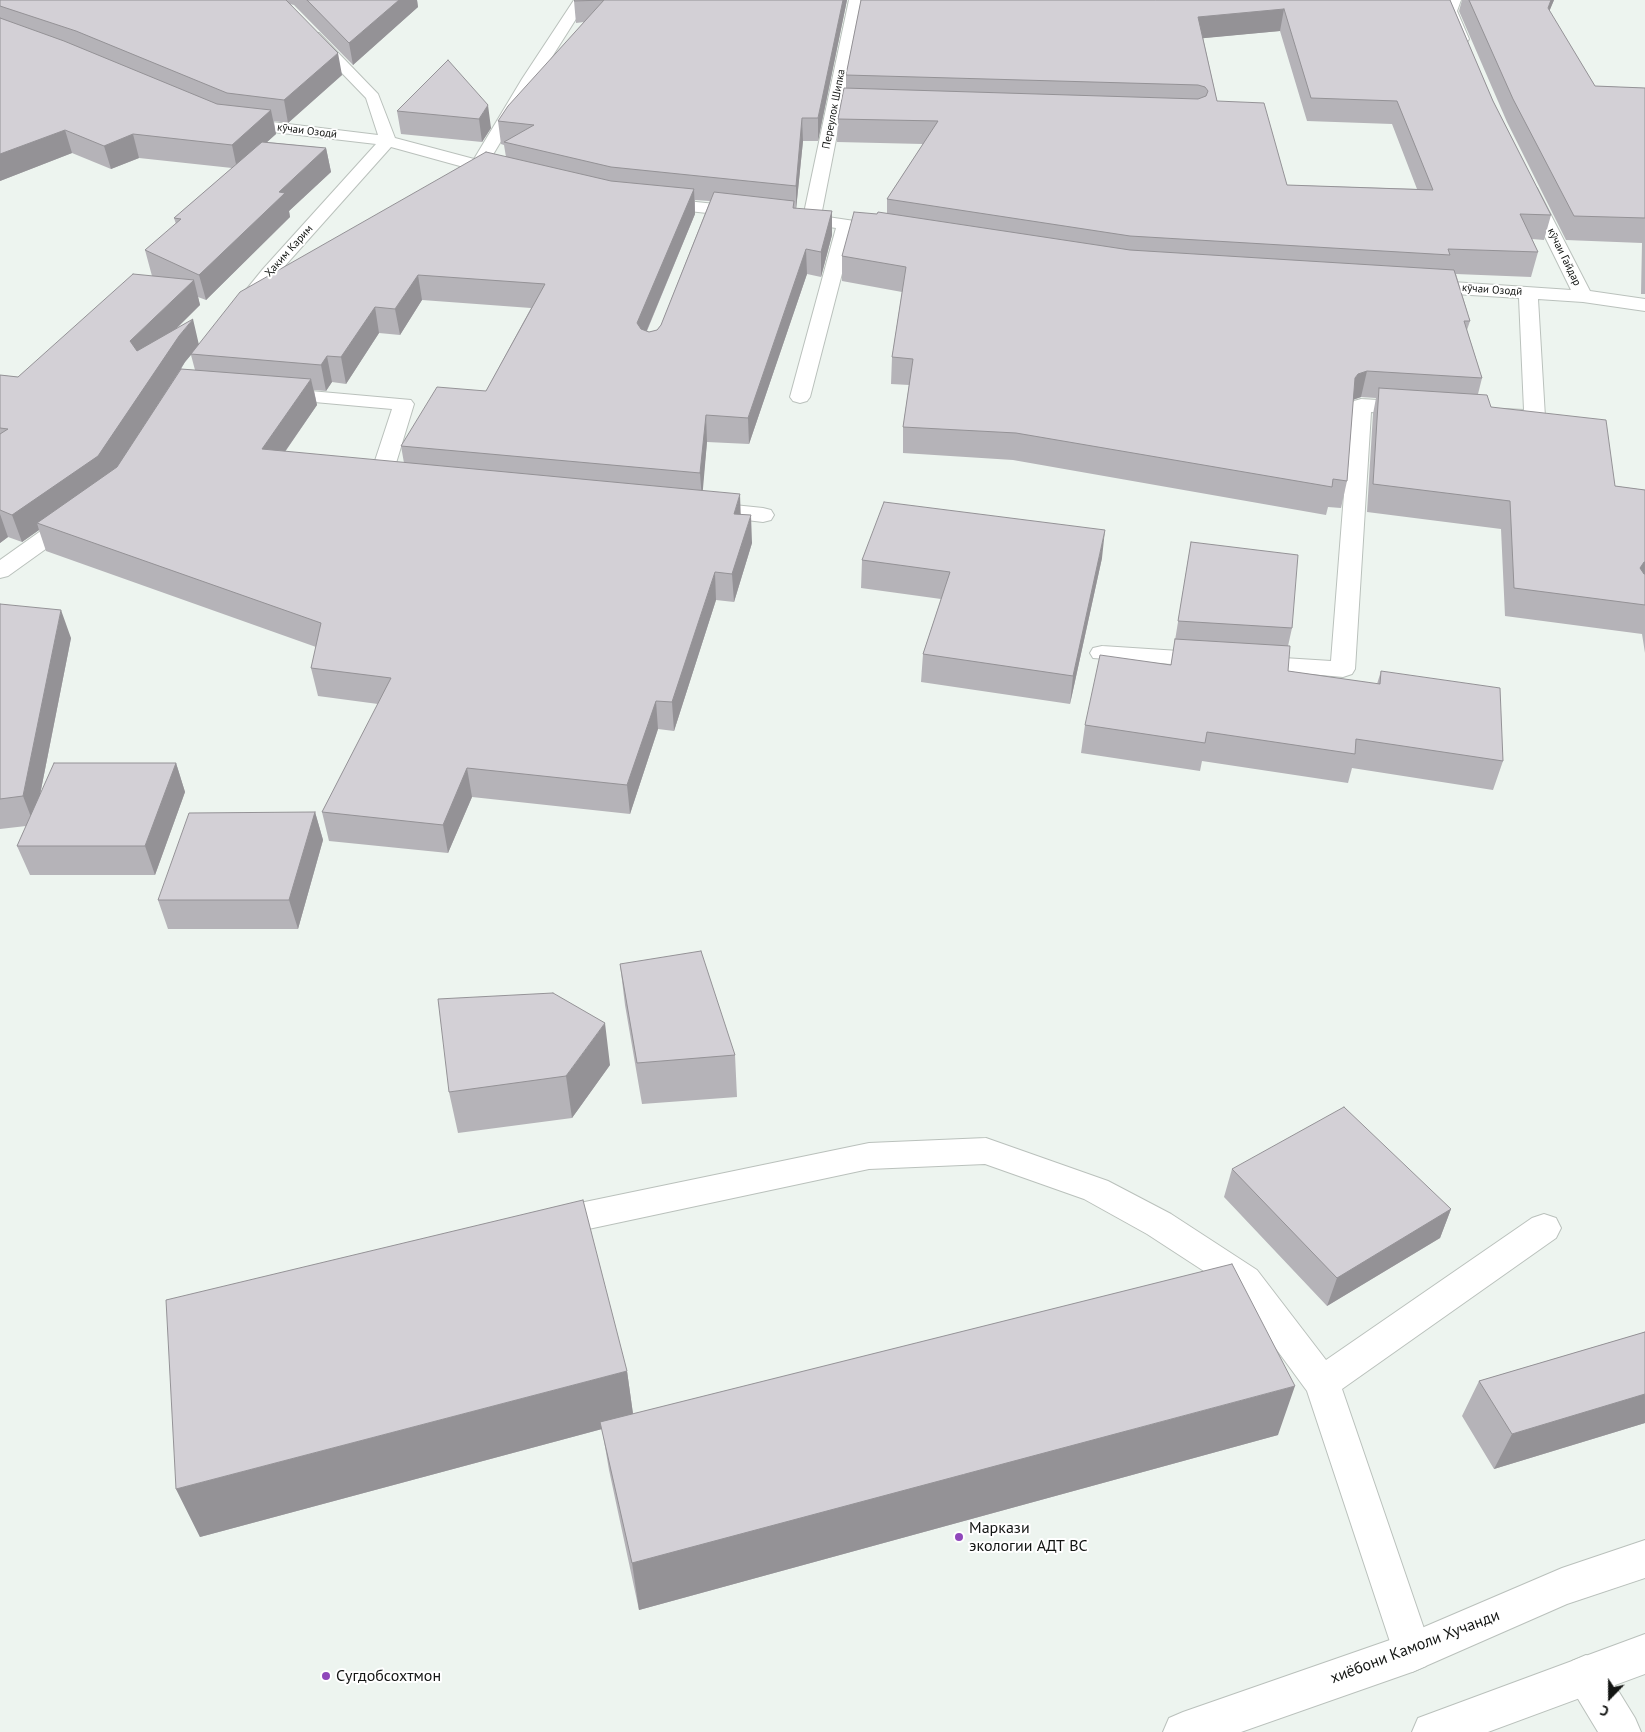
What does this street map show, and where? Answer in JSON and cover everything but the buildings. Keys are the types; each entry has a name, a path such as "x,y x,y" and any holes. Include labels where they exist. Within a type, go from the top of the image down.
{"street":[{"path":"478,166 580,1 595,0"},
{"name":"Переулок Шипка","path":"812,219 856,0"},
{"path":"1454,0 1450,11 1468,54"},
{"path":"301,22 373,97 388,141"},
{"path":"835,104 895,106"},
{"name":"кӯчаи Озодӣ","path":"220,118 229,122 388,141 517,175"},
{"name":"Ҳаким Карим","path":"228,323 269,273 388,141"},
{"name":"кӯчаи Гайдар","path":"1523,175 1583,296"},
{"path":"642,201 812,219 903,234"},
{"path":"701,226 708,208"},
{"path":"800,397 846,224"},
{"name":"кӯчаи Озодӣ","path":"1410,285 1583,296 1645,306"},
{"path":"1487,414 1535,417 1528,293"},
{"path":"258,393 404,404 380,478 419,482"},
{"path":"1102,653 1344,669 1361,405 1430,410"},
{"path":"685,507 763,515"},
{"path":"0,571 85,510"},
{"path":"521,1230 597,1212 869,1156 986,1152 1096,1190 1159,1224 1245,1280 1322,1383 1412,1652"},
{"path":"1322,1383 1544,1228"},
{"name":"хиёбони Камоли Хучанди","path":"1183,1732 1412,1652 1562,1587 1645,1559"},
{"path":"1432,1732 1645,1654"},
{"path":"1586,1675 1621,1732"}],"place":[{"name":"Маркази экологии АДТ ВС","path":"959,1537"},
{"name":"Сугдобсохтмон","path":"326,1676"}]}
